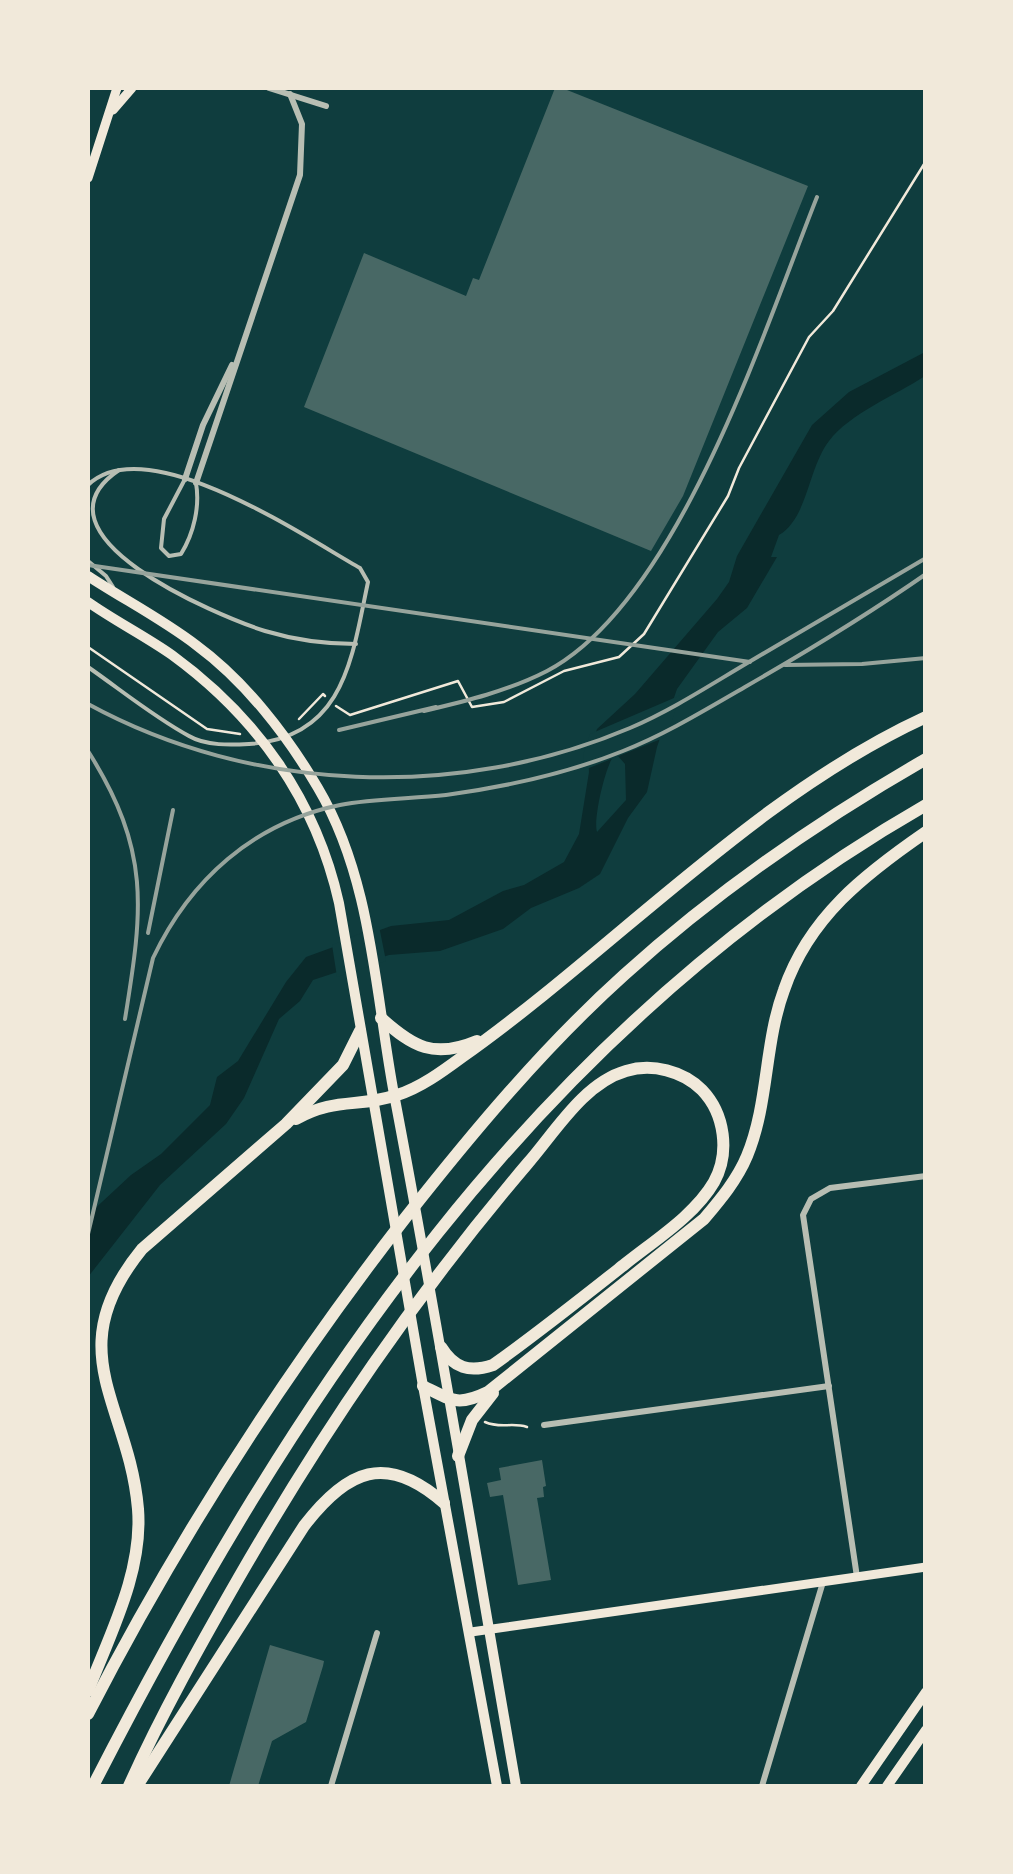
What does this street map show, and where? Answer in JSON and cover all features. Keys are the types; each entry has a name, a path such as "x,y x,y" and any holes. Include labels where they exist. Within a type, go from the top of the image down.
{"highway":[{"path":"286,1124 328,1104 395,1096 414,1088 493,1034 808,784 859,751 926,717"},
{"path":"88,1714 179,1548 298,1364 368,1266 501,1102 588,1009 700,911 807,832 926,760"},
{"path":"93,1786 174,1634 288,1443 386,1300 473,1187 573,1077 678,980 791,890 926,805"},
{"path":"423,1386 449,1399 466,1402 500,1385 688,1234 718,1203 753,1139 777,1010 798,956 814,930 849,889 926,832"},
{"path":"382,1018 402,1036 428,1049 457,1048 493,1034"},
{"path":"88,1691 133,1570 138,1537 132,1479 103,1376 100,1349 110,1298 124,1271 142,1250 286,1124 343,1065 360,1030"},
{"path":"129,1786 210,1628 304,1465 389,1339 479,1221 581,1101 604,1081 618,1073 648,1068 676,1074 700,1088 718,1113 724,1144 715,1180 700,1202 493,1364 468,1370 453,1362 440,1347"},
{"path":"458,1456 472,1420 500,1385"},
{"path":"137,1786 304,1526 333,1492 356,1478 381,1472 406,1476 444,1502"}],"main road":[{"path":"88,178 117,88"},
{"path":"108,116 132,88"},
{"path":"88,576 200,647 268,716 318,787 346,851 376,984 407,1154 516,1786"},
{"path":"88,602 207,683 251,728 298,792 327,856 339,903 497,1786"},
{"path":"470,1632 926,1568"},
{"path":"861,1786 926,1692"},
{"path":"887,1786 926,1730"}],"street":[{"path":"269,88 326,106"},
{"path":"196,483 300,175 302,124 290,94"},
{"path":"185,479 203,425 246,338"},
{"path":"857,1577 803,1215 812,1199 830,1188 926,1176"},
{"path":"544,1426 829,1386"},
{"path":"762,1786 823,1582"},
{"path":"331,1786 377,1633"}],"lane":[{"path":"123,468 99,489 94,509 102,539 114,552 196,603 260,629 298,639 356,644"},
{"path":"88,485 108,471 123,468 148,468 185,479 248,504 360,568 368,582 356,644 332,703 298,732 270,743 231,745 190,737 88,667"},
{"path":"185,479 161,531 161,548 170,556 181,554 192,533 198,496 196,483"},
{"path":"88,561 106,576 118,595"}],"path":[{"path":"339,709 350,715 458,681 472,708 504,702 564,671 619,657 644,634 728,496 809,336 833,311 926,161"},
{"path":"88,647 206,729 236,735 251,728"},
{"path":"297,722 322,694"},
{"path":"480,1424 498,1427 513,1423 527,1427"}],"water":[{"path":"925,352 925,376 848,422 822,452 796,517 779,535 771,557 777,557 747,608 718,632 677,689 647,792 628,818 600,874 579,888 531,908 503,929 440,951 389,955 313,980 300,1001 279,1019 244,1098 226,1124 160,1185 88,1277 88,1215 131,1175 161,1154 210,1105 217,1077 238,1061 286,982 306,957 391,926 449,920 564,862 579,834 588,755 597,729 635,694 717,599 729,582 737,556 812,425 849,392","holes":["618,756 625,764 626,800 597,832 598,806 610,763"]}],"pier":[{"path":"681,695 666,737 584,770 583,755 590,734"},
{"path":"379,926 386,961 337,977 332,945"}],"building":[{"path":"555,88 808,186 683,496 651,551 304,407 364,253 466,296 473,278 479,280"},
{"path":"542,1460 546,1486 544,1497 537,1498 551,1580 518,1585 503,1495 490,1497 487,1483 501,1480 499,1468"},
{"path":"270,1645 324,1661 323,1666 306,1722 272,1741 258,1786 229,1786"}],"railway":[{"path":"424,711 502,690 547,671 594,636 637,587 676,526 711,458 817,197"},
{"path":"88,704 151,734 217,756 286,770 356,777 426,776 496,768 564,752 646,721 926,558"},
{"path":"88,565 750,662"},
{"path":"88,1234 153,958 186,904 228,859 279,826 340,805 446,795 513,783 623,751 768,674 926,574"},
{"path":"785,665 926,658"},
{"path":"339,730 436,707"},
{"path":"88,751 123,819 137,881 136,944 125,1019"},
{"path":"148,933 173,810"}]}
